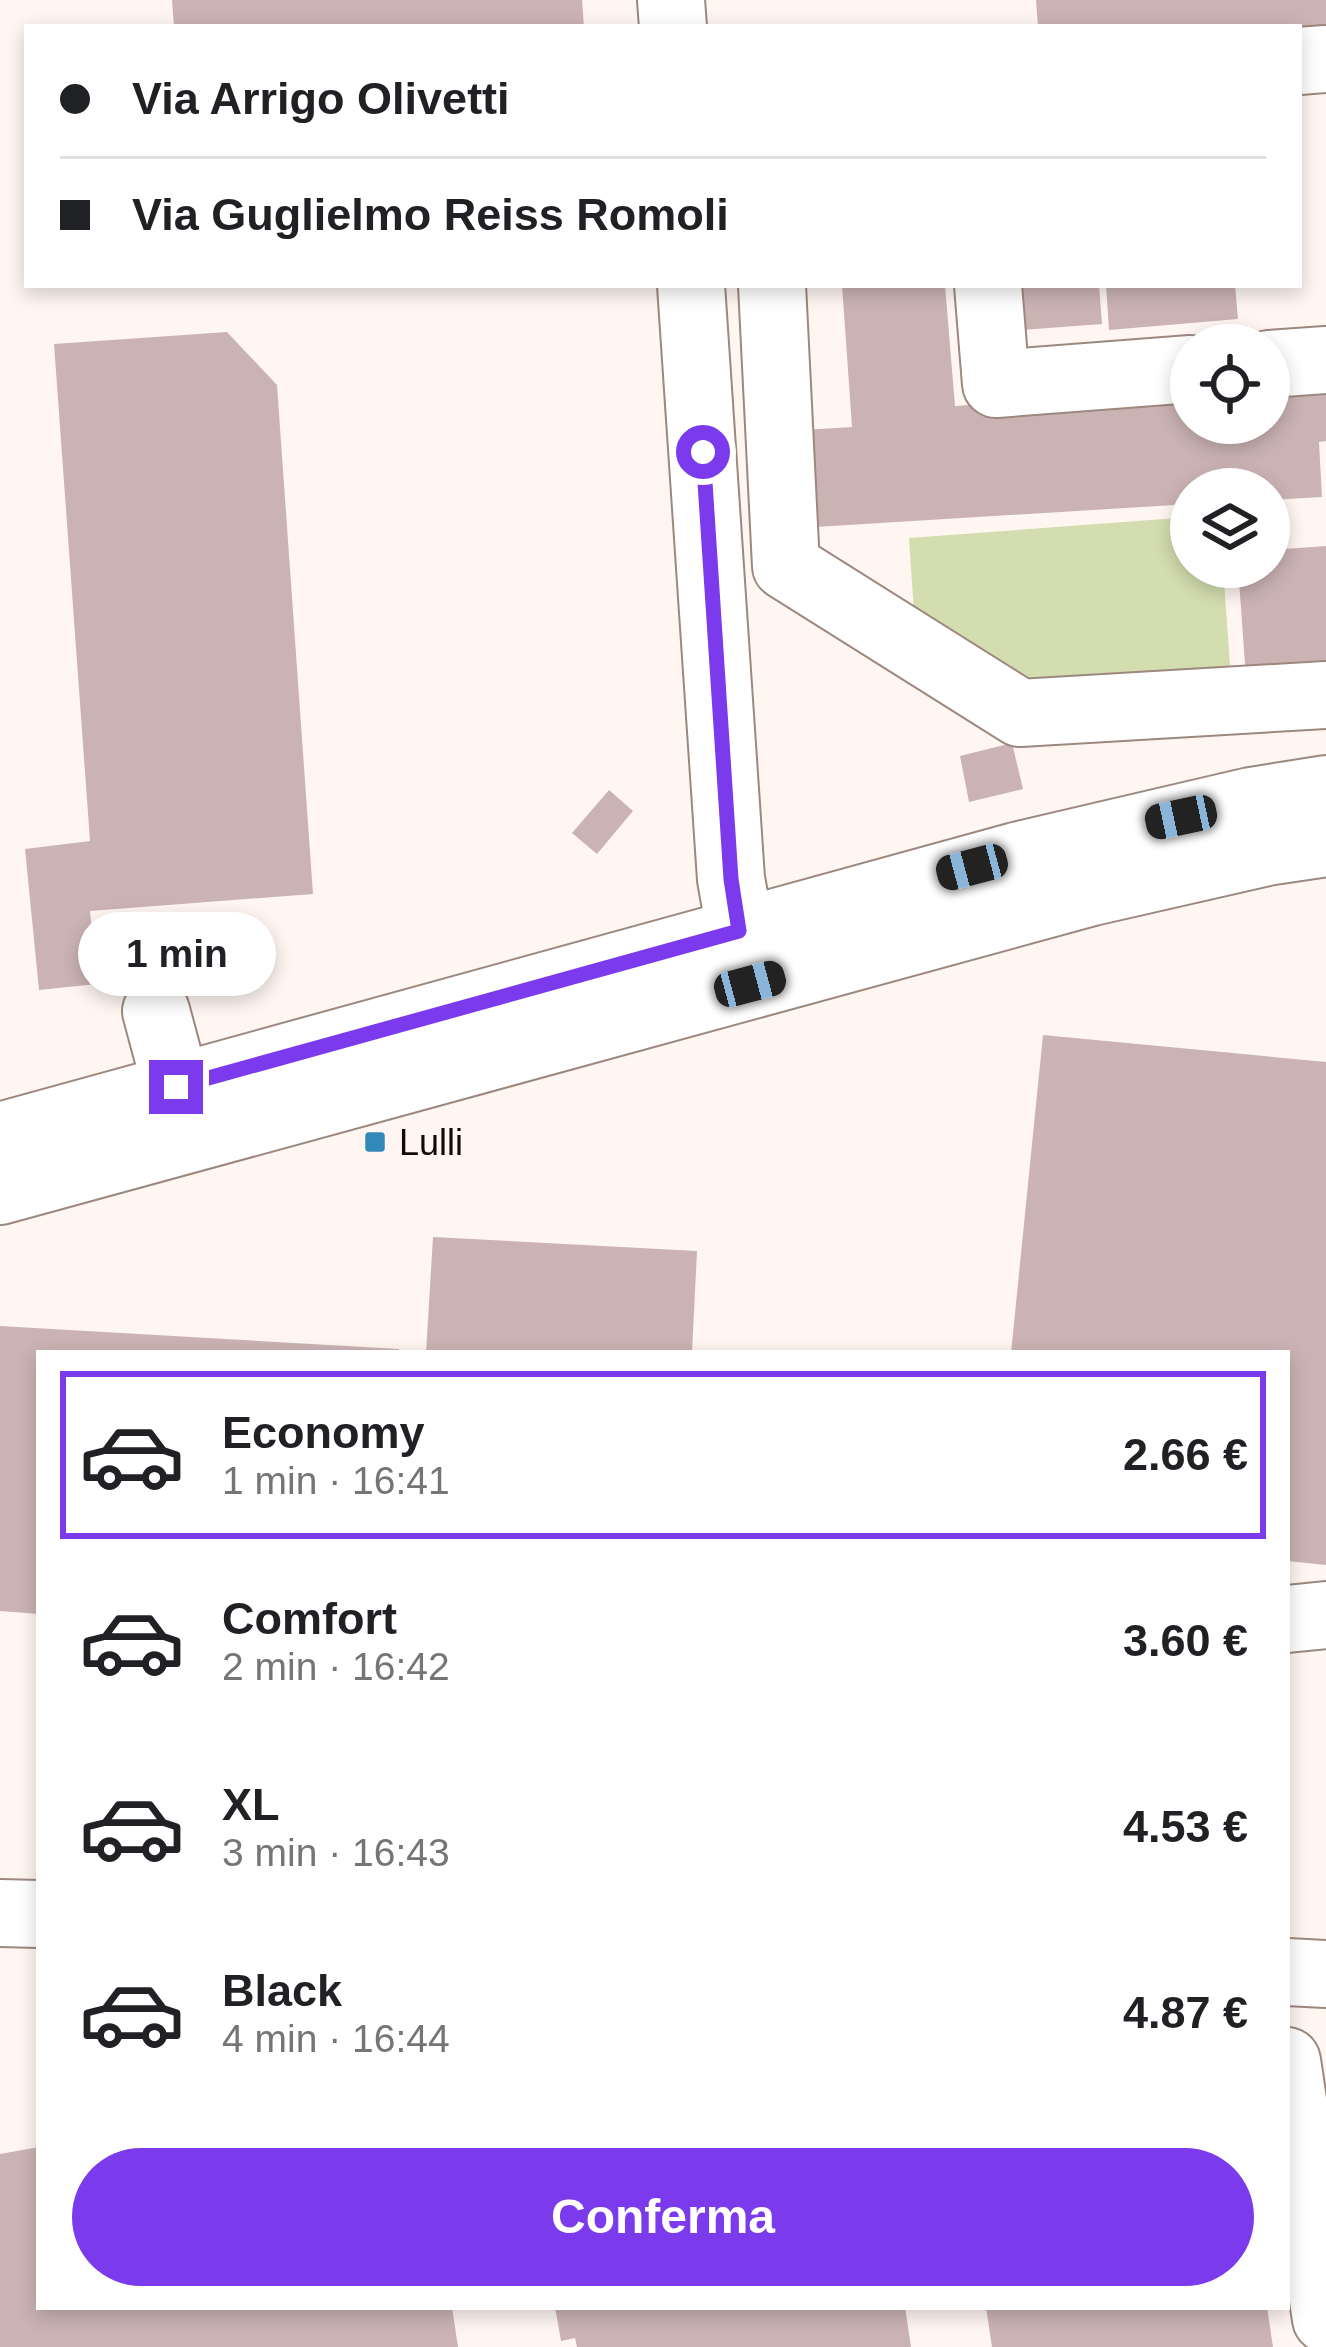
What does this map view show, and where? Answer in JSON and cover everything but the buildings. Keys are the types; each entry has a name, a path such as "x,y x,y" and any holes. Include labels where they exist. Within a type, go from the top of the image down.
{"main road":[{"path":"691,288 731,879 744,957"},
{"path":"772,288 786,566 1020,713 1326,695"},
{"path":"988,288 996,383 1170,371"},
{"path":"1290,362 1326,359"},
{"path":"0,1191 183,1113 744,957 1059,845 1251,801 1326,789"},
{"path":"744,957 1326,843"},
{"path":"156,1011 183,1113"},
{"path":"0,1136 183,1113"},
{"path":"1290,1619 1326,1615"},
{"path":"0,1912 36,1914"},
{"path":"1290,1972 1326,1974"},
{"path":"1290,2081 1326,2319"}],"green space":[{"path":"1170,519 1170,588 1225,588 1231,678 1027,693 914,613 909,538"}],"place":[{"name":"Lulli","path":"375,1142"}],"route":[{"path":"176,1087 739,931 731,879 703,452"}]}
